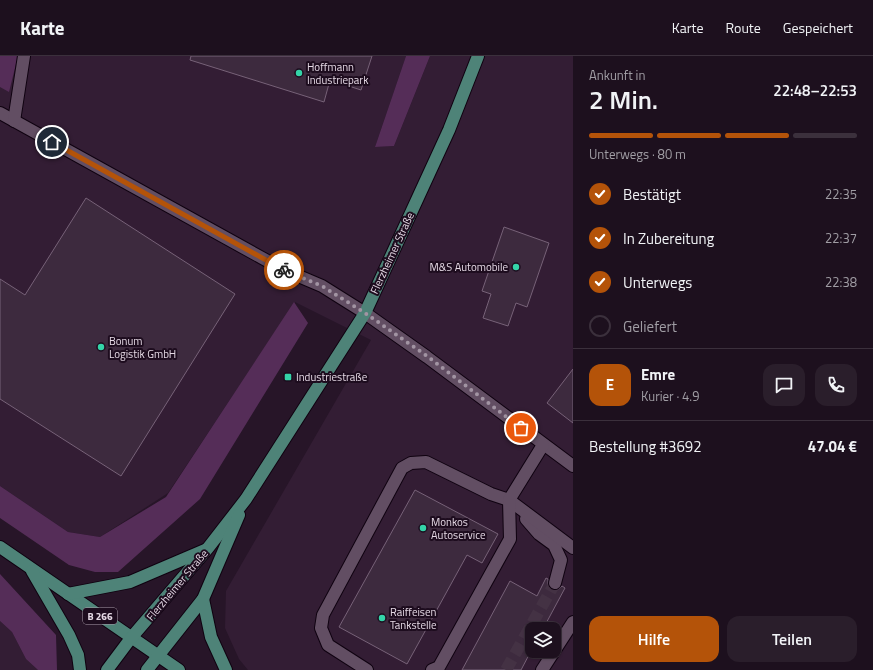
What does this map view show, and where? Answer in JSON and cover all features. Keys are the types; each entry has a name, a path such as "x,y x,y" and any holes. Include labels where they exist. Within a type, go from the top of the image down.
{"main road":[{"name":"Flerzheimer Straße","path":"108,670 131,638 208,548 246,499 365,313 449,130 478,56"},
{"name":"Flerzheimer Straße","path":"147,670 203,599 246,499"},
{"name":"B 266","path":"0,547 179,670"},
{"path":"68,594 130,582 208,548"},
{"path":"30,568 69,635 78,655 80,670"},
{"path":"203,599 211,637 226,670"}],"street":[{"path":"14,121 24,56"},
{"path":"0,113 282,270 322,286 365,313 427,356 543,445 573,466"},
{"path":"432,670 439,667 510,539 509,500 543,445"},
{"path":"367,670 328,645 321,628 322,615 402,468 411,463 426,462 491,494 509,500 573,548"},
{"path":"509,500 540,534 554,545 561,560 555,583"},
{"path":"542,670 573,622"}],"shaded area":[{"path":"0,56 406,56 375,147 394,146 430,56 573,56 573,670 248,670 239,659 225,628 226,591 371,340 295,302 168,493 100,537 68,532 0,486"},
{"path":"0,56 18,56 9,92 0,87"},
{"path":"406,56 430,56 394,146 375,147"},
{"path":"294,302 308,323 200,499 118,572 95,572 69,565 0,518 0,486 68,532 100,537 166,497"},
{"path":"0,574 56,635 57,670 38,670 26,659 12,632 0,621"},
{"path":"0,621 12,632 26,659 38,670 0,670"}],"building":[{"name":"Hoffmann Industriepark","path":"191,56 372,56 361,90 330,80 324,102 190,60"},
{"name":"Bonum Logistik GmbH","path":"86,198 235,294 121,476 0,399 0,279 25,295"},
{"name":"M&S Automobile","path":"504,227 549,243 527,307 516,303 508,326 483,318 491,294 482,291"},
{"path":"573,369 573,423 547,403"},
{"path":"415,490 498,534 482,563 467,555 407,664 339,627"},
{"path":"546,578 548,579 548,585 553,590 557,590 562,586 565,588 547,622 525,622 525,658 527,658 521,670 462,670 510,581 537,596"}],"tunnel":[{"path":"506,670 555,583"}],"way so far":[{"path":"284,270 322,286 365,313 427,356 521,428"}],"place":[{"name":"Hoffmann Industriepark","path":"299,73"},
{"name":"M&S Automobile","path":"516,267"},
{"name":"Bonum Logistik GmbH","path":"101,347"},
{"name":"Industriestraße","path":"288,377"},
{"name":"Monkos Autoservice","path":"423,528"},
{"name":"Raiffeisen Tankstelle","path":"382,618"}],"route":[{"path":"52,142 284,270"}]}
